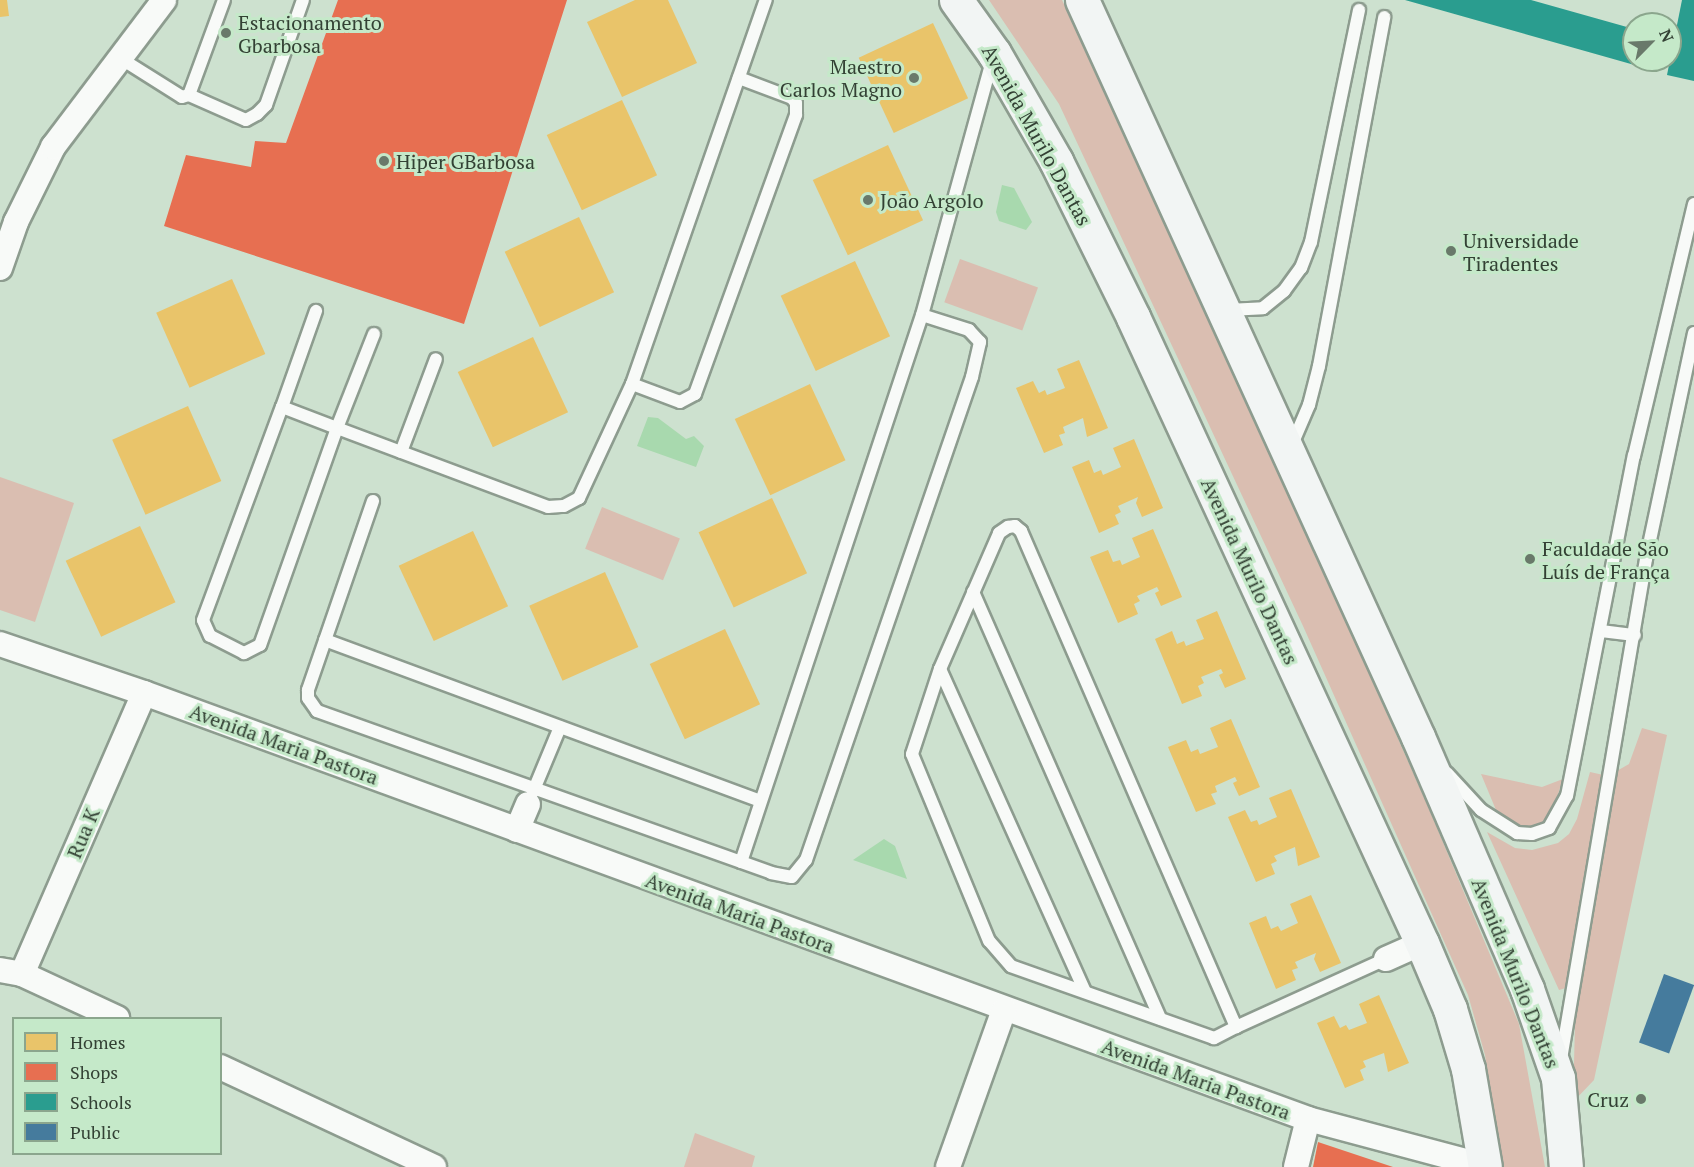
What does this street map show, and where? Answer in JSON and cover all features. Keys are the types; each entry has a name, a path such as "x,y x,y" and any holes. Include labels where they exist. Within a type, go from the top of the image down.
{"main road":[{"name":"Avenida Murilo Dantas","path":"956,0 994,53 1056,162 1133,317 1422,943 1450,1009 1468,1069 1485,1166"},
{"name":"Avenida Murilo Dantas","path":"1082,0 1220,310 1418,737 1527,989 1558,1078 1566,1167"}],"street":[{"path":"0,268 16,222 53,147 164,0"},
{"name":"Avenida Maria Pastora","path":"0,644 144,693 1004,1010 1308,1119 1485,1166"},
{"name":"Rua K","path":"11,972 144,693"},
{"path":"517,830 531,795"},
{"path":"1386,959 1422,943"},
{"path":"11,972 115,1017"},
{"path":"948,1167 1004,1010"},
{"path":"222,1068 434,1167"},
{"path":"1296,1167 1308,1119"}],"lane":[{"path":"189,95 224,0"},
{"path":"120,58 182,97 189,95 246,120 266,105 303,0"},
{"path":"282,407 548,507 564,506 579,498 632,384 766,0"},
{"path":"1220,310 1263,308 1284,291 1301,268 1311,242 1359,10"},
{"path":"1288,454 1309,405 1319,366 1384,17"},
{"path":"741,862 922,315 994,53"},
{"path":"632,384 680,402 695,394 796,115 796,103 792,98 739,78"},
{"path":"1418,737 1480,810 1501,826 1532,834 1549,828 1567,796 1634,456 1694,204"},
{"path":"316,311 202,620 210,636 244,653 260,645 337,428 374,334"},
{"path":"373,501 308,690 308,698 317,711 531,795 792,877 806,860 972,377 980,342 969,330 922,315"},
{"path":"1558,1078 1635,635 1646,559 1694,333"},
{"path":"401,452 436,359"},
{"path":"1236,1027 1021,531 1016,526 999,533 940,669 912,754 989,941 1011,966 1214,1038 1386,959"},
{"path":"973,592 1160,1019"},
{"path":"1601,631 1635,635"},
{"path":"325,640 760,801"},
{"path":"940,669 1084,992"},
{"path":"531,795 560,727"}],"shaded area":[{"path":"989,0 1062,0 1186,260 1427,804 1519,1024 1545,1167 1502,1167 1485,1055 1468,995 1303,626 1059,104"},
{"path":"1002,185 1014,188 1032,222 1026,230 999,221 996,212"},
{"path":"960,259 1038,287 1022,331 944,302"},
{"path":"648,417 658,418 686,439 694,436 704,446 696,467 637,446"},
{"path":"0,477 74,503 35,622 0,610"},
{"path":"602,507 680,538 663,580 585,549"},
{"path":"1642,728 1667,735 1594,1080 1573,1102 1576,985 1559,990 1487,832 1515,848 1532,850 1558,843 1569,834 1577,819 1590,772 1608,776 1629,764"},
{"path":"1481,774 1542,787 1563,779 1549,822 1531,832 1501,822"},
{"path":"884,839 895,846 907,879 853,860"},
{"path":"695,1133 755,1156 752,1167 684,1167"}],"building: Homes":[{"path":"0,0 7,0 9,16 0,17"},
{"path":"635,0 668,0 697,63 622,97 587,22"},
{"name":"Maestro Carlos Magno","path":"933,23 968,98 894,133 859,58"},
{"path":"622,100 657,175 582,210 547,135"},
{"name":"João Argolo","path":"888,145 923,220 848,255 813,180"},
{"path":"579,217 614,292 540,327 505,252"},
{"path":"855,261 890,336 816,371 781,296"},
{"path":"232,279 265,354 190,388 156,313"},
{"path":"533,337 568,412 493,447 458,372"},
{"path":"1079,360 1108,428 1087,437 1083,418 1063,427 1065,433 1059,435 1063,445 1044,453 1016,388 1033,381 1039,393 1045,390 1047,395 1065,388 1057,369"},
{"path":"810,384 845,460 770,495 735,419"},
{"path":"188,406 221,481 146,515 112,440"},
{"path":"1134,439 1163,508 1142,517 1136,503 1138,497 1118,506 1121,512 1115,515 1119,524 1099,533 1072,467 1089,460 1094,473 1101,470 1103,475 1121,467 1113,448"},
{"path":"772,498 807,573 734,607 699,532"},
{"path":"140,526 175,602 101,637 66,561"},
{"path":"1153,529 1182,597 1161,606 1155,593 1159,591 1157,587 1137,596 1140,601 1134,604 1138,614 1118,623 1090,557 1108,550 1113,562 1120,560 1122,565 1140,557 1132,538"},
{"path":"473,531 508,606 434,641 399,566"},
{"path":"605,572 638,647 563,681 529,606"},
{"path":"1217,611 1246,679 1225,688 1219,675 1223,673 1221,669 1201,677 1204,683 1198,686 1202,696 1182,704 1155,639 1172,631 1177,644 1184,641 1186,646 1204,639 1196,620"},
{"path":"725,629 760,704 685,739 650,664"},
{"path":"1231,719 1260,787 1239,796 1233,783 1237,781 1235,777 1215,786 1217,792 1211,794 1216,804 1196,812 1168,747 1186,740 1191,752 1198,749 1200,754 1218,747 1210,728"},
{"path":"1291,789 1320,857 1298,866 1295,847 1274,856 1277,861 1271,864 1275,874 1256,882 1228,817 1245,810 1251,822 1257,820 1259,825 1277,817 1269,798"},
{"path":"1311,895 1341,963 1320,972 1314,959 1316,953 1295,962 1298,968 1292,970 1296,980 1276,989 1249,923 1266,916 1271,929 1278,926 1281,931 1298,923 1290,904"},
{"path":"1379,995 1409,1063 1388,1072 1384,1053 1363,1061 1366,1067 1360,1070 1364,1080 1345,1088 1317,1023 1334,1016 1340,1028 1346,1025 1349,1030 1367,1023 1359,1004"}],"building: Shops":[{"name":"Hiper GBarbosa","path":"338,0 567,0 464,324 164,226 186,155 251,167 255,141 286,143"},
{"path":"1318,1142 1393,1167 1313,1167"}],"building: Schools":[{"path":"1405,0 1531,0 1622,26 1622,61"},
{"path":"1682,0 1694,0 1694,81 1667,75 1668,72 1682,72 1682,12 1680,12"}],"building: Public":[{"path":"1664,974 1694,985 1669,1054 1639,1043"}],"place":[{"name":"Estacionamento Gbarbosa","path":"226,33"},
{"name":"Maestro Carlos Magno","path":"914,78"},
{"name":"Hiper GBarbosa","path":"384,161"},
{"name":"João Argolo","path":"868,200"},
{"name":"Universidade Tiradentes","path":"1451,251"},
{"name":"Faculdade São Luís de França","path":"1530,559"},
{"name":"Cruz","path":"1641,1099"}]}
